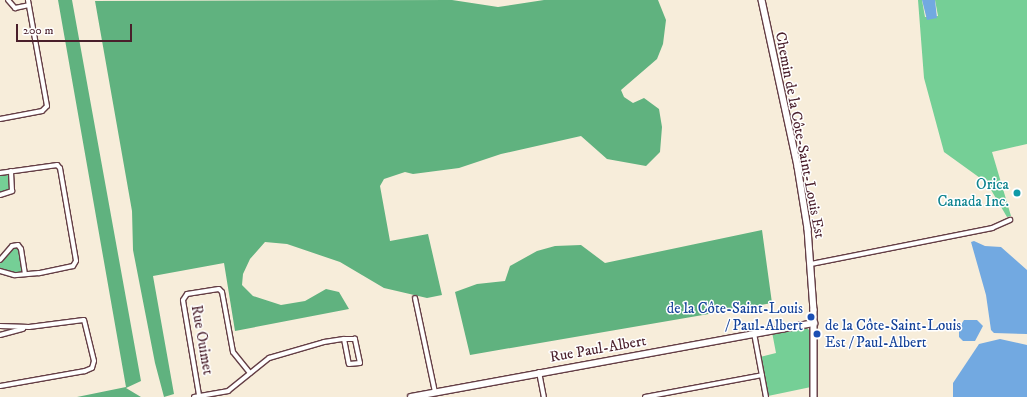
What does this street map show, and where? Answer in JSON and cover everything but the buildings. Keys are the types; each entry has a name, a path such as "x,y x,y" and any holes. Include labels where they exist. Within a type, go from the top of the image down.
{"street":[{"path":"0,119 42,111 47,106 29,2 15,8 8,0"},
{"name":"Chemin de la Côte-Saint-Louis Est","path":"762,0 800,176 812,264 814,397"},
{"path":"0,173 54,164 60,168 76,261 73,266 25,274 0,271"},
{"path":"0,195 12,190 11,171"},
{"path":"812,264 992,228 1010,220"},
{"path":"0,260 12,246 18,245 21,249 25,274"},
{"name":"Rue Ouimet","path":"199,396 183,300 187,294 219,289 222,292 233,352 250,372"},
{"path":"415,298 435,392"},
{"path":"0,335 29,327 80,319 84,320 94,361 92,368 0,386"},
{"name":"Rue Paul-Albert","path":"411,397 754,332 814,323"},
{"path":"0,326 29,327"},
{"path":"754,332 766,397"},
{"path":"194,397 228,391 269,358 344,339 355,339 360,363 349,364 344,339"},
{"path":"539,372 544,397"},
{"path":"645,397 762,375"}],"green space":[{"path":"58,0 72,0 141,381 126,388 141,397 77,397 126,387"},
{"path":"452,0 498,7 544,0 658,0 666,20 663,44 657,59 621,90 624,97 633,103 644,98 659,109 662,127 660,152 646,166 607,159 581,136 501,154 459,168 413,174 405,172 384,179 380,186 390,241 428,234 442,295 427,298 384,288 340,262 287,244 265,242 250,259 243,274 242,285 253,296 281,305 305,301 326,289 339,292 349,309 235,331 224,263 153,276 174,394 164,397 155,363 133,250 132,211 95,1"},
{"path":"918,0 922,0 925,17 938,16 935,0 1027,0 1027,144 992,152 1011,216 1007,217 987,183 944,152 924,78"},
{"path":"11,171 12,191 0,195 0,173"},
{"path":"762,230 772,303 470,355 455,292 477,284 505,281 510,266 537,251 555,246 581,245 605,263"},
{"path":"12,246 20,247 25,274 0,271 0,260"},
{"path":"806,327 812,333 811,387 768,396 760,357 776,353 772,332"}],"water":[{"path":"922,0 935,0 937,18 927,20"},
{"path":"974,241 985,246 1001,247 1027,270 1027,334 994,333 991,330 986,295 971,242"},
{"path":"964,320 977,320 983,326 975,341 963,341 959,337 959,328"},
{"path":"1000,339 1027,345 1027,397 953,397 953,383 979,344"}],"place":[{"name":"Orica Canada Inc.","path":"1017,193"},
{"name":"de la Côte-Saint-Louis / Paul-Albert","path":"811,317"},
{"name":"de la Côte-Saint-Louis Est / Paul-Albert","path":"817,334"}]}
